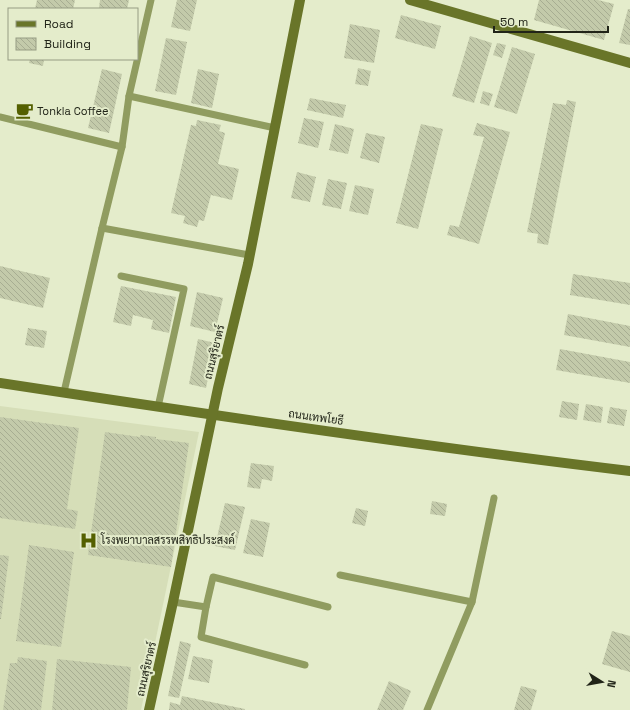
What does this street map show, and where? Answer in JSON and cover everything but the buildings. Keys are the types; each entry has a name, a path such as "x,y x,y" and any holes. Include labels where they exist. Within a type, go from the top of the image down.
{"street":[{"name":"ถนนสุริยาตร์","path":"149,710 174,602 218,388 249,256 300,0"},
{"path":"410,0 630,63"},
{"name":"ถนนเทพโยธี","path":"0,383 526,458 630,471"}],"lane":[{"path":"138,59 151,0"},
{"path":"64,392 122,147 130,96 138,60"},
{"path":"130,96 275,128"},
{"path":"0,117 122,147"},
{"path":"102,228 249,256"},
{"path":"121,276 184,289 158,406"},
{"path":"427,710 472,602 494,498"},
{"path":"340,575 472,602"},
{"path":"305,665 201,637 213,577 328,607"},
{"path":"174,602 206,607"}],"shaded area":[{"name":"โรงพยาบาลสรรพสิทธิประสงค์","path":"0,406 199,432 141,710 0,710"}],"place":[{"name":"Tonkla Coffee","path":"24,111"},
{"name":"โรงพยาบาลสรรพสิทธิประสงค์","path":"88,540"}]}
